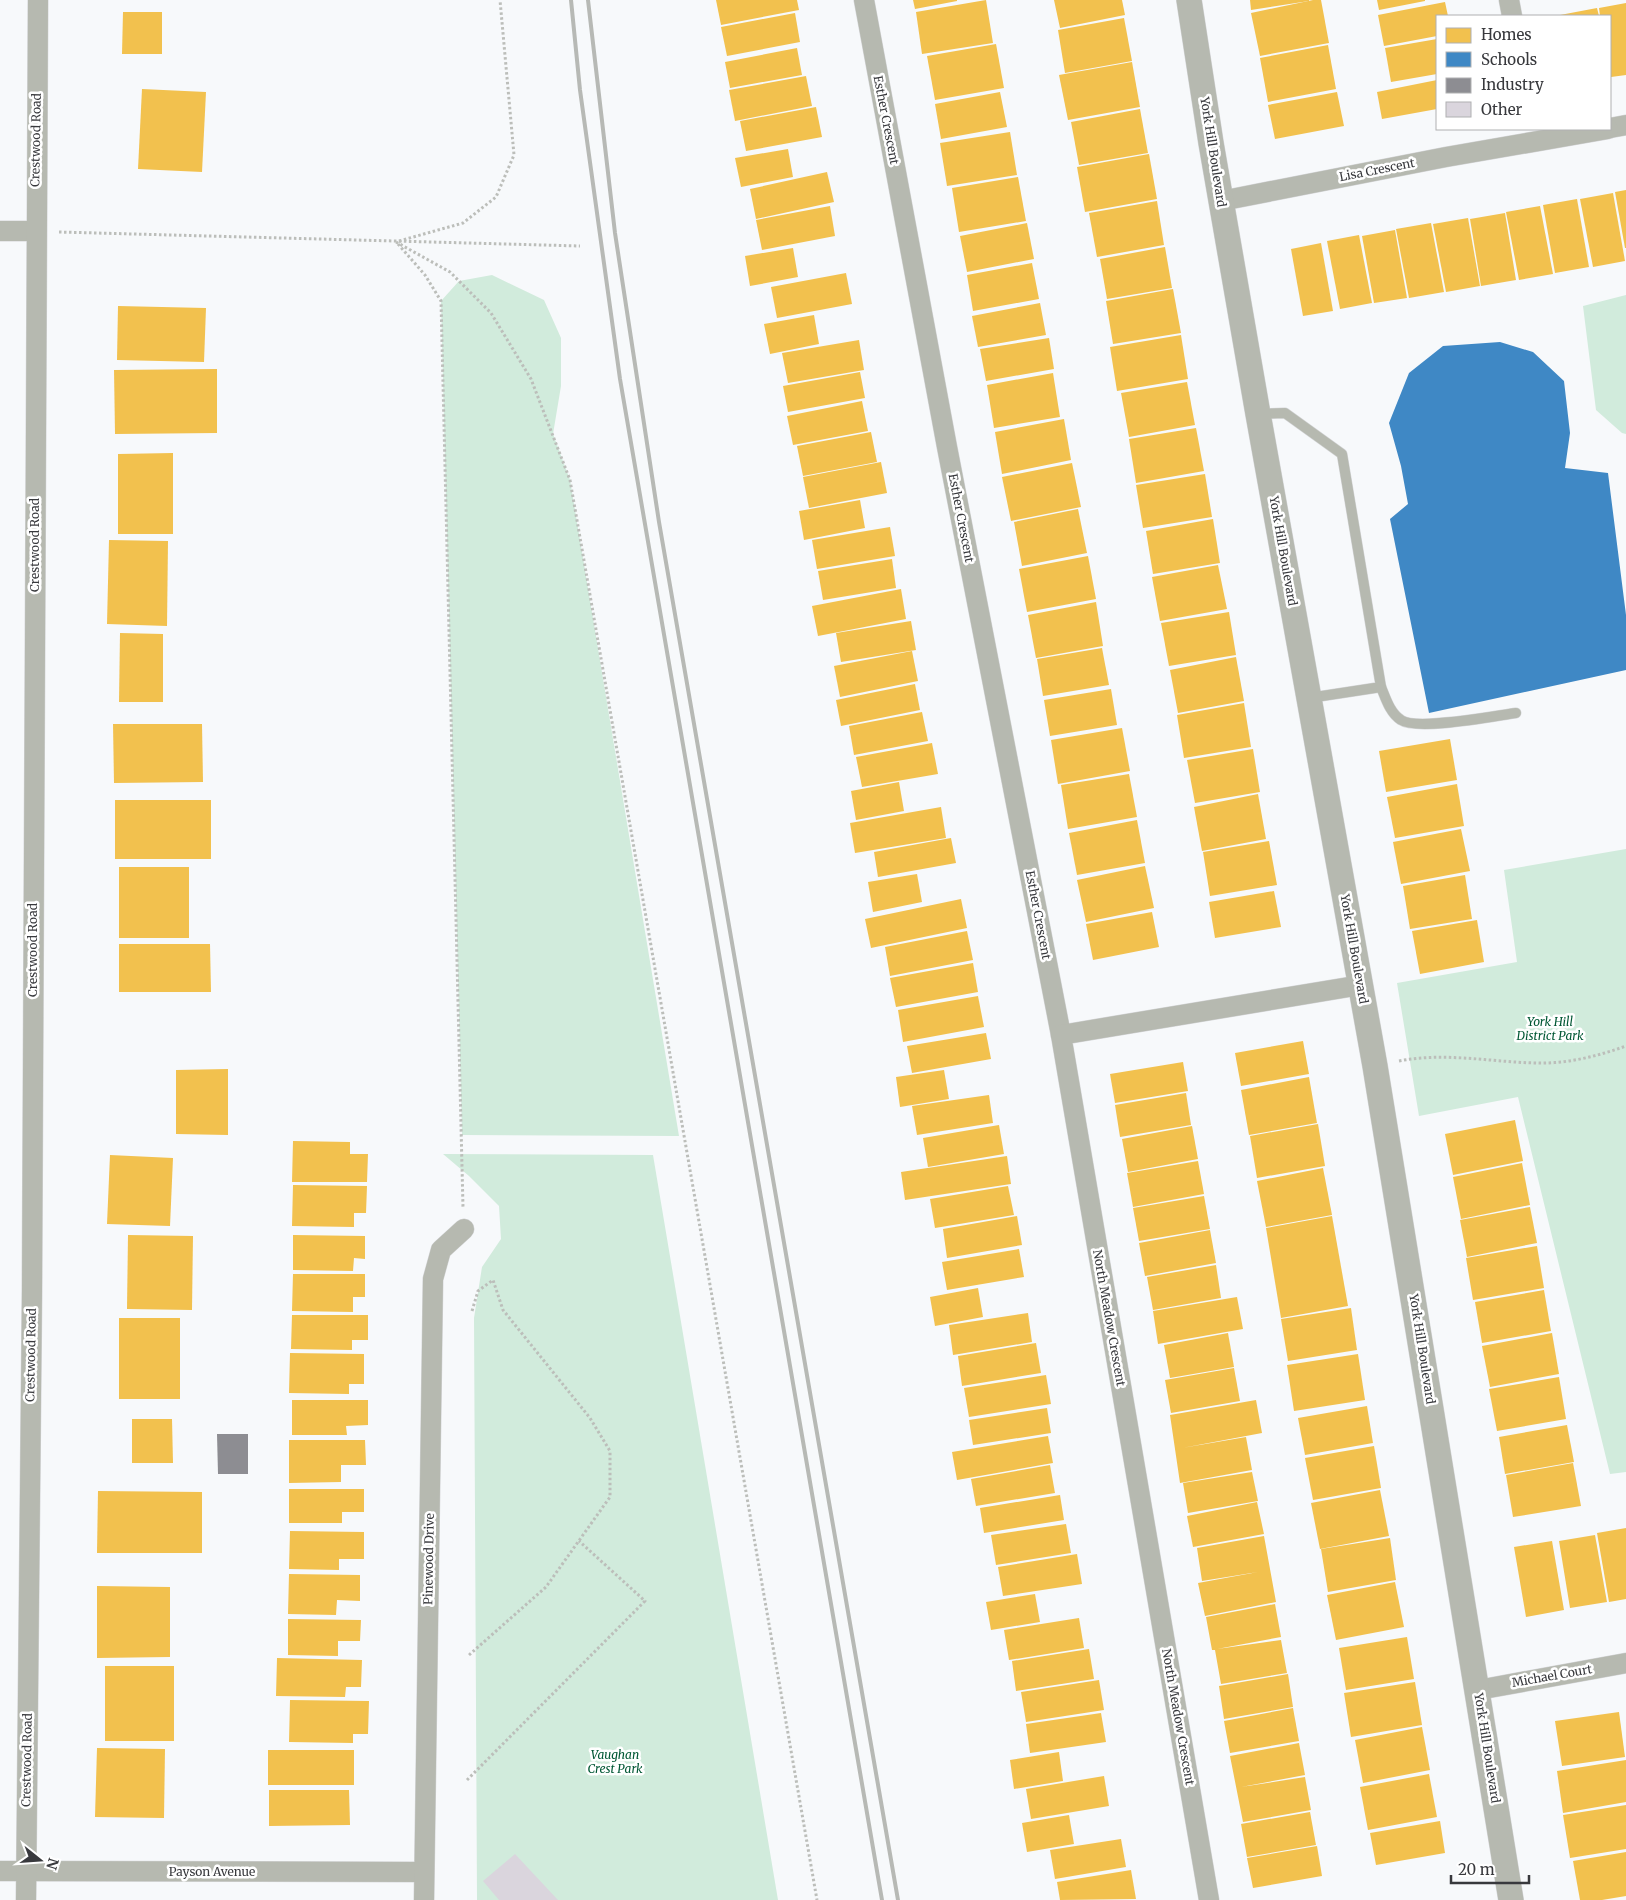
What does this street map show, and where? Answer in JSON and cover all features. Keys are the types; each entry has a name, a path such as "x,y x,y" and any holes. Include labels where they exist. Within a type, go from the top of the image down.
{"street":[{"name":"Crestwood Road","path":"26,1900 32,1271 38,0"},
{"name":"Esther Crescent","path":"864,0 945,437 1061,1035"},
{"name":"York Hill Boulevard","path":"1189,0 1258,414 1375,1066 1511,1900"},
{"path":"1509,0 1512,15"},
{"name":"Lisa Crescent","path":"1611,129 1626,125"},
{"name":"Lisa Crescent","path":"1221,201 1446,156 1532,136 1598,130"},
{"path":"0,231 36,232"},
{"path":"1061,1035 1360,985"},
{"name":"North Meadow Crescent","path":"1061,1035 1209,1900"},
{"name":"Pinewood Drive","path":"424,1900 433,1279 441,1250 464,1229"},
{"name":"Michael Court","path":"1478,1690 1626,1663"},
{"name":"Payson Avenue","path":"0,1871 423,1872"}],"lane":[{"path":"1258,414 1286,412 1342,454 1381,687 1390,708 1402,721 1423,725 1516,713"},
{"path":"1309,698 1381,687"}],"path":[{"path":"396,242 463,223 496,197 514,155 500,0"},
{"path":"36,232 580,246"},
{"path":"396,242 425,275 441,301 464,1229"},
{"path":"396,242 450,272 491,313 531,379 570,480 817,1900"},
{"path":"1375,1066 1408,1059 1444,1056 1538,1063 1575,1060 1604,1054 1626,1046"},
{"path":"469,1655 546,1587 610,1497 610,1451 590,1418 503,1310 493,1280 478,1291 472,1311"},
{"path":"467,1780 645,1601 579,1541"}],"green space":[{"path":"492,275 544,300 561,338 561,386 553,434 570,480 679,1136 462,1135 441,301 459,281"},
{"path":"1626,295 1626,434 1622,433 1596,410 1583,306"},
{"name":"York Hill District Park","path":"1626,849 1626,1472 1610,1474 1518,1097 1419,1116 1397,983 1517,962 1504,870"},
{"name":"Vaughan Crest Park","path":"443,1154 653,1155 778,1900 477,1900 474,1318 482,1267 501,1239 499,1206 469,1176"}],"building: Homes":[{"path":"716,0 797,0 799,10 721,25"},
{"path":"913,0 957,0 957,1 915,9"},
{"path":"986,0 993,43 922,54 916,12"},
{"path":"1054,0 1122,0 1125,15 1060,28"},
{"path":"1250,0 1309,0 1309,1 1251,10"},
{"path":"1321,0 1329,43 1260,56 1251,13"},
{"path":"1377,0 1425,0 1425,1 1379,10"},
{"path":"1445,2 1448,15 1436,15 1436,36 1384,46 1378,15"},
{"path":"1626,3 1626,75 1611,77 1611,15 1600,15 1599,8"},
{"path":"1597,8 1599,15 1560,15"},
{"path":"123,12 162,12 162,54 122,54"},
{"path":"795,13 800,42 727,56 721,27"},
{"path":"1124,18 1132,61 1065,73 1058,30"},
{"path":"1436,39 1436,74 1391,82 1385,48"},
{"path":"996,44 1004,88 935,100 927,56"},
{"path":"1328,45 1336,89 1268,102 1260,58"},
{"path":"797,48 802,75 730,88 725,62"},
{"path":"1132,62 1140,107 1068,120 1059,75"},
{"path":"806,76 812,106 735,121 729,90"},
{"path":"1436,80 1436,109 1382,119 1377,92"},
{"path":"142,89 206,92 202,172 138,169"},
{"path":"1000,92 1007,127 941,139 935,104"},
{"path":"1337,92 1344,126 1275,139 1268,105"},
{"path":"816,107 822,137 746,151 740,121"},
{"path":"1140,109 1148,153 1079,165 1071,122"},
{"path":"1010,132 1017,175 947,186 940,143"},
{"path":"788,149 793,177 741,187 735,158"},
{"path":"1149,154 1157,199 1085,212 1077,167"},
{"path":"827,172 834,202 756,219 750,189"},
{"path":"1018,177 1026,221 959,232 952,188"},
{"path":"1626,190 1626,248 1625,248 1615,192"},
{"path":"1613,193 1625,261 1593,267 1580,199"},
{"path":"1577,199 1589,267 1555,273 1543,205"},
{"path":"1157,201 1164,245 1097,257 1089,213"},
{"path":"830,206 835,236 762,250 756,220"},
{"path":"1540,206 1553,274 1519,280 1506,212"},
{"path":"1505,213 1516,280 1481,286 1470,219"},
{"path":"1468,218 1480,286 1446,292 1433,224"},
{"path":"1027,223 1034,259 967,272 960,236"},
{"path":"1431,223 1444,292 1409,298 1396,229"},
{"path":"1395,230 1407,298 1374,303 1362,236"},
{"path":"1359,235 1372,303 1340,309 1327,241"},
{"path":"1321,243 1333,311 1303,316 1291,249"},
{"path":"1165,247 1172,288 1107,299 1100,259"},
{"path":"793,248 798,277 750,286 745,256"},
{"path":"1032,263 1039,299 973,311 967,275"},
{"path":"846,273 852,304 777,318 771,287"},
{"path":"1173,289 1181,333 1113,344 1106,301"},
{"path":"1040,303 1046,335 978,347 972,316"},
{"path":"118,306 206,308 204,362 117,360"},
{"path":"814,315 819,344 770,354 764,324"},
{"path":"1181,335 1188,379 1117,391 1110,347"},
{"path":"1049,338 1054,369 986,381 980,349"},
{"path":"859,340 864,370 788,383 782,353"},
{"path":"217,369 217,433 115,434 114,370"},
{"path":"860,372 865,398 788,412 783,386"},
{"path":"1053,373 1060,417 994,428 987,385"},
{"path":"1187,382 1195,425 1129,437 1121,393"},
{"path":"862,401 868,431 793,445 787,416"},
{"path":"1064,419 1071,460 1002,474 995,432"},
{"path":"1196,428 1204,471 1136,483 1129,439"},
{"path":"871,432 877,462 803,476 797,446"},
{"path":"173,453 173,534 118,534 118,454"},
{"path":"881,462 887,493 809,508 803,477"},
{"path":"1072,463 1081,507 1011,521 1002,477"},
{"path":"1205,474 1212,517 1143,528 1136,485"},
{"path":"860,500 865,528 804,540 799,511"},
{"path":"1078,509 1087,553 1022,566 1014,522"},
{"path":"1213,519 1220,563 1153,574 1146,531"},
{"path":"890,527 895,556 817,569 812,540"},
{"path":"109,540 168,541 167,626 107,624"},
{"path":"1088,556 1096,599 1027,612 1019,569"},
{"path":"892,559 896,588 823,600 818,571"},
{"path":"1218,565 1227,609 1160,621 1152,577"},
{"path":"901,589 906,619 818,636 812,606"},
{"path":"1096,602 1103,646 1036,658 1028,615"},
{"path":"1229,612 1236,655 1169,666 1161,623"},
{"path":"911,621 916,650 841,662 836,633"},
{"path":"120,633 163,634 163,702 119,702"},
{"path":"1102,648 1109,685 1043,696 1037,659"},
{"path":"912,651 918,681 840,697 834,666"},
{"path":"1236,657 1244,701 1178,713 1170,670"},
{"path":"915,684 920,710 841,726 836,700"},
{"path":"1111,689 1117,725 1050,736 1044,700"},
{"path":"1244,703 1251,747 1184,758 1177,715"},
{"path":"922,712 928,741 854,755 849,726"},
{"path":"113,724 202,724 203,782 114,783"},
{"path":"1122,728 1130,771 1058,784 1051,740"},
{"path":"1450,739 1457,780 1386,792 1379,751"},
{"path":"932,743 938,774 862,787 856,757"},
{"path":"1253,749 1260,792 1195,803 1187,760"},
{"path":"1129,774 1137,817 1068,829 1061,785"},
{"path":"899,782 904,811 856,820 851,791"},
{"path":"1457,784 1464,826 1395,838 1387,797"},
{"path":"1258,794 1266,839 1202,851 1194,807"},
{"path":"115,800 211,800 211,859 115,859"},
{"path":"941,807 946,838 855,853 850,823"},
{"path":"1137,820 1145,863 1077,875 1069,833"},
{"path":"1461,829 1470,871 1401,884 1393,842"},
{"path":"951,838 956,863 878,877 874,852"},
{"path":"1269,841 1277,885 1210,896 1203,852"},
{"path":"1145,866 1154,908 1086,922 1077,880"},
{"path":"119,867 189,867 189,938 119,938"},
{"path":"917,874 922,902 873,912 868,882"},
{"path":"1465,875 1472,919 1410,929 1403,886"},
{"path":"1274,891 1281,927 1215,938 1209,902"},
{"path":"961,899 967,928 871,948 865,919"},
{"path":"1152,912 1159,947 1093,960 1086,924"},
{"path":"1477,920 1484,962 1420,974 1412,931"},
{"path":"967,931 973,960 890,976 885,947"},
{"path":"119,944 210,944 211,992 119,992"},
{"path":"973,963 978,992 896,1007 890,978"},
{"path":"978,996 984,1027 903,1042 898,1010"},
{"path":"986,1033 991,1059 912,1073 907,1046"},
{"path":"1303,1041 1309,1074 1241,1086 1235,1053"},
{"path":"1183,1062 1188,1091 1115,1103 1110,1074"},
{"path":"228,1069 228,1135 176,1134 176,1070"},
{"path":"944,1070 949,1099 900,1107 896,1077"},
{"path":"1309,1077 1317,1123 1249,1135 1241,1090"},
{"path":"1186,1093 1191,1125 1120,1137 1115,1105"},
{"path":"989,1095 993,1123 917,1135 912,1106"},
{"path":"1515,1120 1523,1161 1453,1175 1445,1134"},
{"path":"1318,1124 1325,1166 1257,1178 1250,1136"},
{"path":"999,1125 1004,1154 928,1167 923,1138"},
{"path":"1192,1126 1198,1159 1128,1172 1122,1139"},
{"path":"293,1141 350,1142 350,1154 368,1154 367,1182 292,1182"},
{"path":"110,1155 173,1158 170,1226 107,1224"},
{"path":"1007,1156 1011,1184 905,1200 901,1172"},
{"path":"1198,1161 1204,1194 1133,1207 1127,1173"},
{"path":"1522,1163 1530,1205 1461,1219 1453,1177"},
{"path":"1323,1168 1332,1215 1266,1227 1257,1181"},
{"path":"293,1185 367,1186 366,1213 354,1213 354,1227 292,1226"},
{"path":"1008,1186 1014,1215 935,1228 930,1199"},
{"path":"1204,1196 1210,1229 1139,1241 1133,1208"},
{"path":"1530,1207 1537,1243 1467,1257 1460,1220"},
{"path":"1017,1216 1022,1245 947,1258 943,1229"},
{"path":"1332,1216 1348,1306 1281,1318 1266,1228"},
{"path":"1210,1230 1216,1263 1145,1276 1139,1243"},
{"path":"128,1235 193,1236 192,1310 127,1309"},
{"path":"293,1235 365,1236 365,1259 354,1258 353,1271 293,1270"},
{"path":"1537,1246 1544,1288 1473,1300 1466,1258"},
{"path":"1019,1249 1024,1277 947,1290 942,1262"},
{"path":"1216,1265 1221,1298 1153,1310 1147,1277"},
{"path":"293,1274 365,1274 365,1297 353,1297 353,1312 292,1311"},
{"path":"978,1288 983,1317 935,1326 930,1297"},
{"path":"1544,1290 1551,1331 1482,1343 1475,1302"},
{"path":"1237,1297 1243,1329 1158,1344 1153,1311"},
{"path":"1351,1308 1357,1350 1288,1361 1281,1319"},
{"path":"1028,1313 1032,1342 953,1355 949,1325"},
{"path":"292,1315 368,1315 368,1340 352,1340 352,1350 291,1349"},
{"path":"119,1318 180,1318 180,1399 119,1399"},
{"path":"1228,1333 1234,1367 1170,1378 1164,1345"},
{"path":"1552,1333 1559,1374 1490,1387 1482,1346"},
{"path":"1036,1343 1041,1373 962,1386 958,1356"},
{"path":"290,1353 364,1354 364,1384 349,1384 349,1394 289,1393"},
{"path":"1358,1354 1365,1400 1294,1411 1287,1365"},
{"path":"1234,1368 1240,1401 1171,1413 1165,1380"},
{"path":"1046,1375 1051,1404 969,1417 964,1388"},
{"path":"1559,1377 1566,1419 1497,1431 1489,1389"},
{"path":"292,1400 368,1400 368,1425 346,1426 347,1435 292,1435"},
{"path":"1256,1400 1262,1433 1182,1448 1246,1437 1252,1470 1180,1483 1170,1415"},
{"path":"1367,1406 1373,1443 1305,1455 1298,1418"},
{"path":"1047,1408 1051,1433 973,1445 969,1420"},
{"path":"132,1419 172,1419 173,1463 132,1463"},
{"path":"1567,1425 1574,1462 1505,1474 1499,1437"},
{"path":"1048,1436 1053,1463 957,1480 952,1452"},
{"path":"289,1440 365,1440 366,1465 341,1465 341,1482 289,1483"},
{"path":"1374,1446 1381,1488 1313,1500 1305,1458"},
{"path":"1573,1463 1581,1506 1513,1517 1506,1475"},
{"path":"1050,1465 1055,1493 976,1506 971,1479"},
{"path":"1252,1472 1258,1501 1188,1513 1183,1483"},
{"path":"289,1489 364,1489 364,1512 342,1512 342,1523 289,1523"},
{"path":"1380,1490 1389,1536 1320,1549 1311,1503"},
{"path":"98,1491 202,1492 202,1553 97,1553"},
{"path":"1060,1495 1064,1520 984,1533 980,1508"},
{"path":"1257,1502 1264,1534 1193,1547 1187,1516"},
{"path":"1066,1524 1071,1553 996,1565 991,1535"},
{"path":"1626,1528 1626,1599 1609,1602 1597,1533"},
{"path":"290,1531 364,1532 364,1559 339,1559 339,1570 289,1569"},
{"path":"1595,1535 1607,1602 1570,1608 1559,1541"},
{"path":"1264,1536 1276,1602 1205,1616 1198,1583 1258,1572 1202,1581 1197,1548"},
{"path":"1390,1538 1396,1580 1328,1592 1321,1549"},
{"path":"1552,1541 1564,1610 1526,1617 1514,1547"},
{"path":"1077,1554 1082,1584 1003,1596 998,1567"},
{"path":"289,1574 360,1575 360,1601 337,1600 336,1615 288,1614"},
{"path":"1395,1582 1404,1627 1336,1640 1327,1595"},
{"path":"97,1586 170,1587 170,1657 97,1658"},
{"path":"1035,1594 1040,1622 991,1630 986,1602"},
{"path":"1275,1604 1281,1637 1217,1649 1281,1640 1287,1673 1221,1684 1215,1650 1212,1650 1206,1617"},
{"path":"1079,1618 1084,1648 1009,1660 1004,1630"},
{"path":"288,1619 361,1620 360,1641 338,1641 338,1656 288,1655"},
{"path":"1407,1637 1414,1679 1346,1690 1339,1648"},
{"path":"1089,1649 1094,1679 1016,1691 1012,1661"},
{"path":"277,1658 362,1660 361,1687 346,1687 345,1697 276,1696"},
{"path":"105,1666 174,1666 174,1741 105,1741"},
{"path":"1288,1674 1293,1707 1224,1719 1219,1686"},
{"path":"1099,1680 1104,1710 1026,1722 1021,1692"},
{"path":"1415,1682 1422,1725 1351,1737 1344,1693"},
{"path":"290,1700 369,1701 368,1734 353,1734 353,1743 289,1742"},
{"path":"1293,1708 1299,1741 1230,1753 1224,1721"},
{"path":"1619,1712 1625,1757 1562,1766 1555,1721"},
{"path":"1101,1713 1106,1742 1030,1753 1026,1724"},
{"path":"1422,1727 1430,1770 1363,1783 1355,1740"},
{"path":"1299,1743 1305,1775 1241,1787 1305,1777 1311,1810 1243,1822 1230,1756"},
{"path":"97,1748 165,1749 164,1818 95,1817"},
{"path":"268,1750 354,1750 354,1785 268,1785"},
{"path":"1059,1752 1063,1781 1014,1789 1010,1760"},
{"path":"1626,1760 1626,1802 1563,1813 1557,1771"},
{"path":"1429,1774 1437,1817 1368,1830 1360,1787"},
{"path":"1104,1776 1109,1806 1031,1819 1026,1789"},
{"path":"269,1790 349,1790 350,1825 269,1826"},
{"path":"1626,1805 1626,1849 1570,1858 1563,1815"},
{"path":"1310,1812 1316,1845 1247,1857 1241,1824"},
{"path":"1069,1815 1074,1844 1027,1852 1022,1823"},
{"path":"1440,1821 1445,1853 1376,1865 1370,1833"},
{"path":"1121,1839 1126,1867 1055,1879 1050,1850"},
{"path":"1317,1846 1322,1876 1253,1888 1247,1858"},
{"path":"1626,1852 1626,1896 1602,1900 1580,1900 1573,1861"},
{"path":"1131,1870 1136,1899 1060,1900 1057,1882"}],"building: Schools":[{"path":"1500,342 1533,352 1564,381 1570,433 1565,468 1608,473 1626,615 1626,670 1429,713 1390,519 1408,504 1401,466 1389,423 1409,373 1443,346"}],"building: Industry":[{"path":"217,1434 248,1434 248,1474 218,1474"}],"building: Other":[{"path":"515,1854 558,1900 499,1900 483,1881"}],"railway":[{"path":"571,0 580,90 620,379 882,1900"},
{"path":"588,0 615,233 659,522 898,1900"}]}
